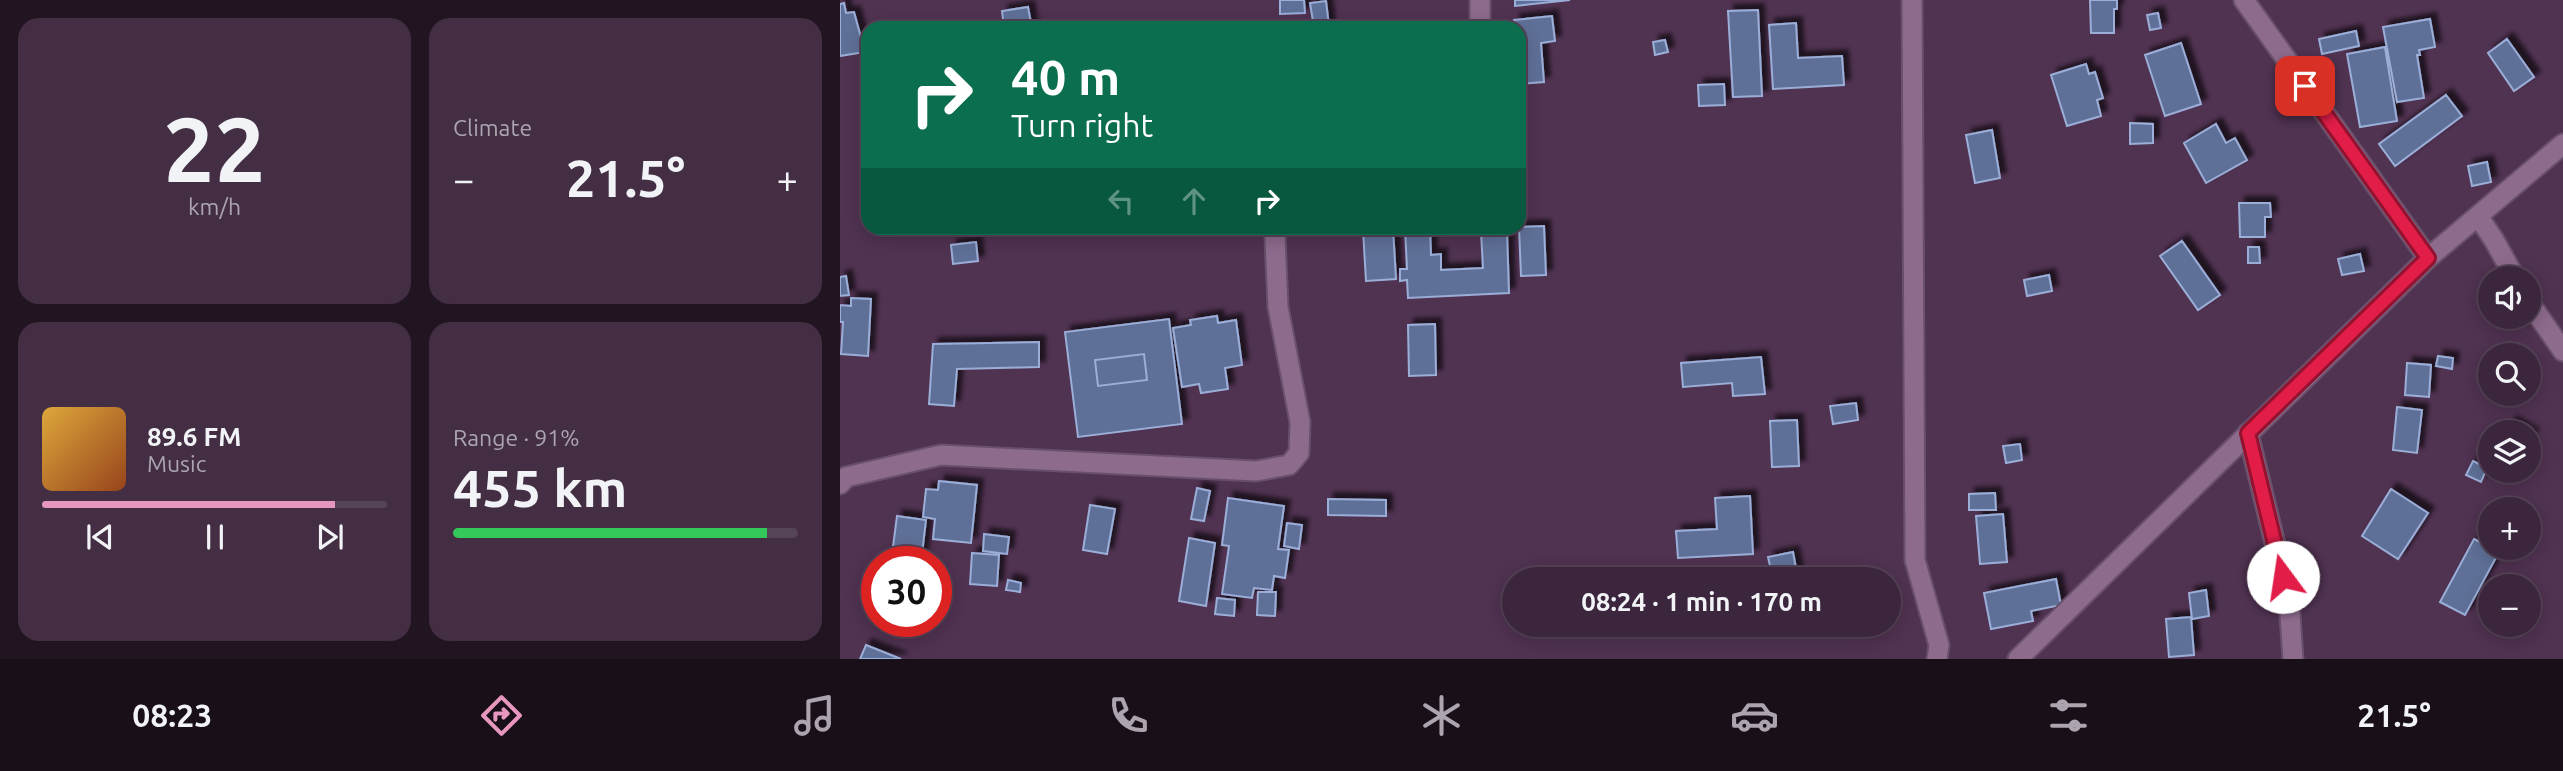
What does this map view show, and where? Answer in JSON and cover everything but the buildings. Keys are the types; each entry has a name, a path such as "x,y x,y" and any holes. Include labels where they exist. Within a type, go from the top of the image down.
{"street":[{"path":"1480,0 1480,21"},
{"path":"1912,0 1915,560 1939,645 1937,659"},
{"path":"2244,0 2428,258"},
{"path":"2018,659 2428,258 2563,144"},
{"path":"2478,216 2508,266"},
{"path":"840,484 846,477 941,455 1256,471 1289,465 1299,453 1300,422 1278,307 1276,235"},
{"path":"2541,319 2563,351"},
{"path":"2248,433 2289,601 2292,659"}],"route":[{"path":"2283,577 2248,433 2428,258 2305,86"}]}
